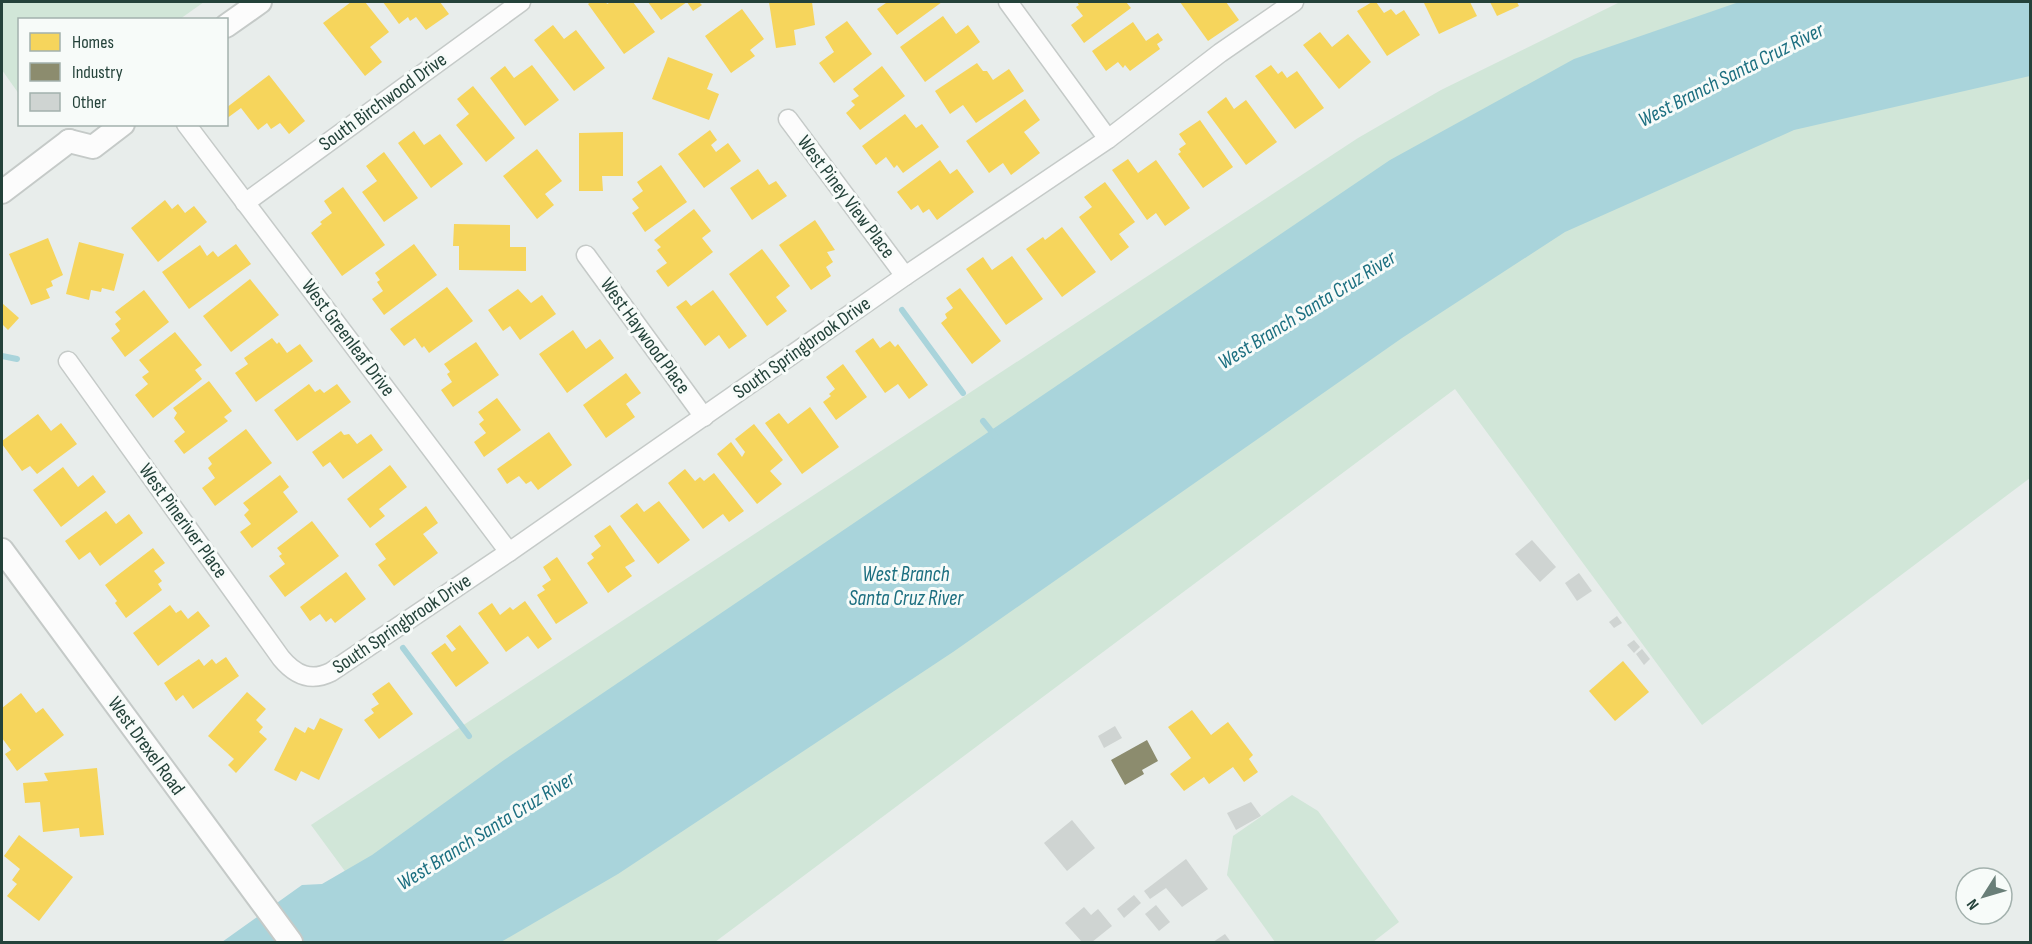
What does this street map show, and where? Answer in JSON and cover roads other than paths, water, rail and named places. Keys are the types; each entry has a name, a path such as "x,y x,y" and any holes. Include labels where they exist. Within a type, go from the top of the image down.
{"street":[{"path":"228,25 260,2"},
{"name":"South Birchwood Drive","path":"245,203 521,2"},
{"path":"1008,2 1108,139"},
{"name":"South Springbrook Drive","path":"301,683 331,672 509,552 905,276 1108,139 1220,53 1294,2"},
{"name":"West Piney View Place","path":"788,119 905,276"},
{"path":"2,192 69,133 93,147 120,126"},
{"name":"West Greenleaf Drive","path":"187,126 509,552"},
{"name":"West Haywood Place","path":"586,255 704,417"},
{"name":"West Pineriver Place","path":"68,361 301,683"},
{"name":"West Drexel Road","path":"2,550 291,942"}],"water":[{"name":"West Branch Santa Cruz River","path":"1739,2 2030,2 2030,76 1794,130 1565,232 1402,338 953,652 618,874 501,942 222,942 302,885 322,884 372,855 504,760 1390,160 1574,59"}],"waterway":[{"path":"902,310 963,393"},
{"path":"2,356 17,359"},
{"path":"983,421 996,437"},
{"path":"403,648 469,736"}]}
